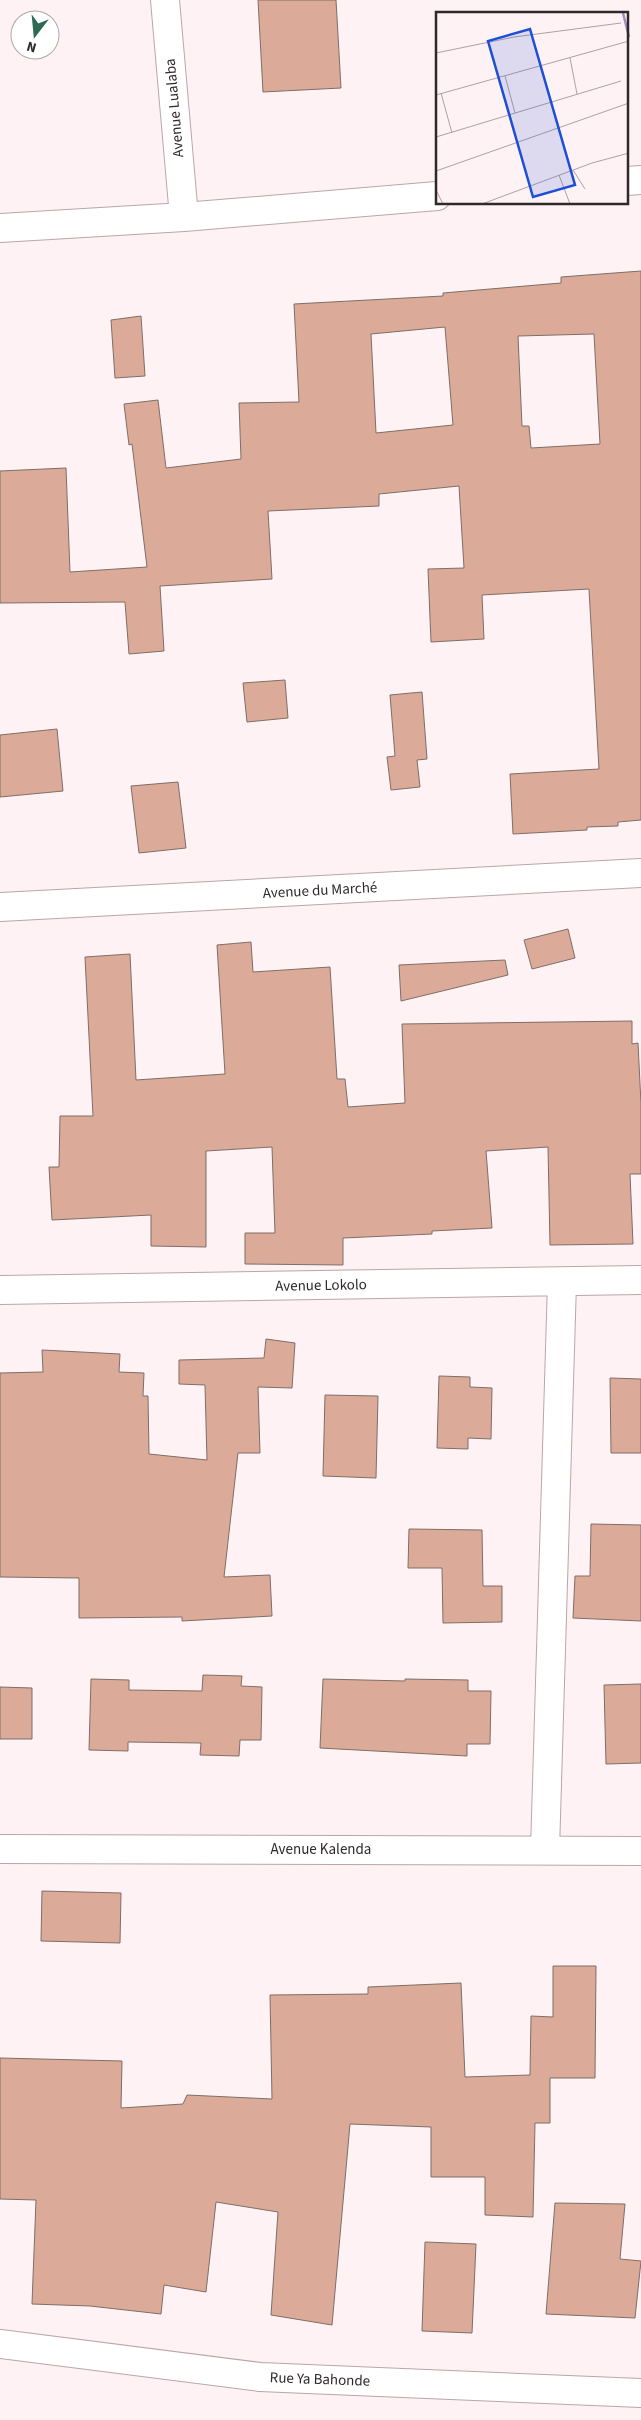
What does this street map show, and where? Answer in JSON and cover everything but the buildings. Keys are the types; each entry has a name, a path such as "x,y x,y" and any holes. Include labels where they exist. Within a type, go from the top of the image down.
{"street":[{"name":"Avenue Lualaba","path":"164,0 184,217"},
{"path":"628,181 641,180"},
{"path":"0,228 184,217 436,196"},
{"name":"Avenue du Marché","path":"0,907 641,872"},
{"name":"Avenue Lokolo","path":"0,1290 641,1280"},
{"path":"545,1850 562,1282"},
{"name":"Avenue Kalenda","path":"0,1849 641,1851"},
{"name":"Rue Ya Bahonde","path":"0,2344 260,2377 641,2392"}]}
